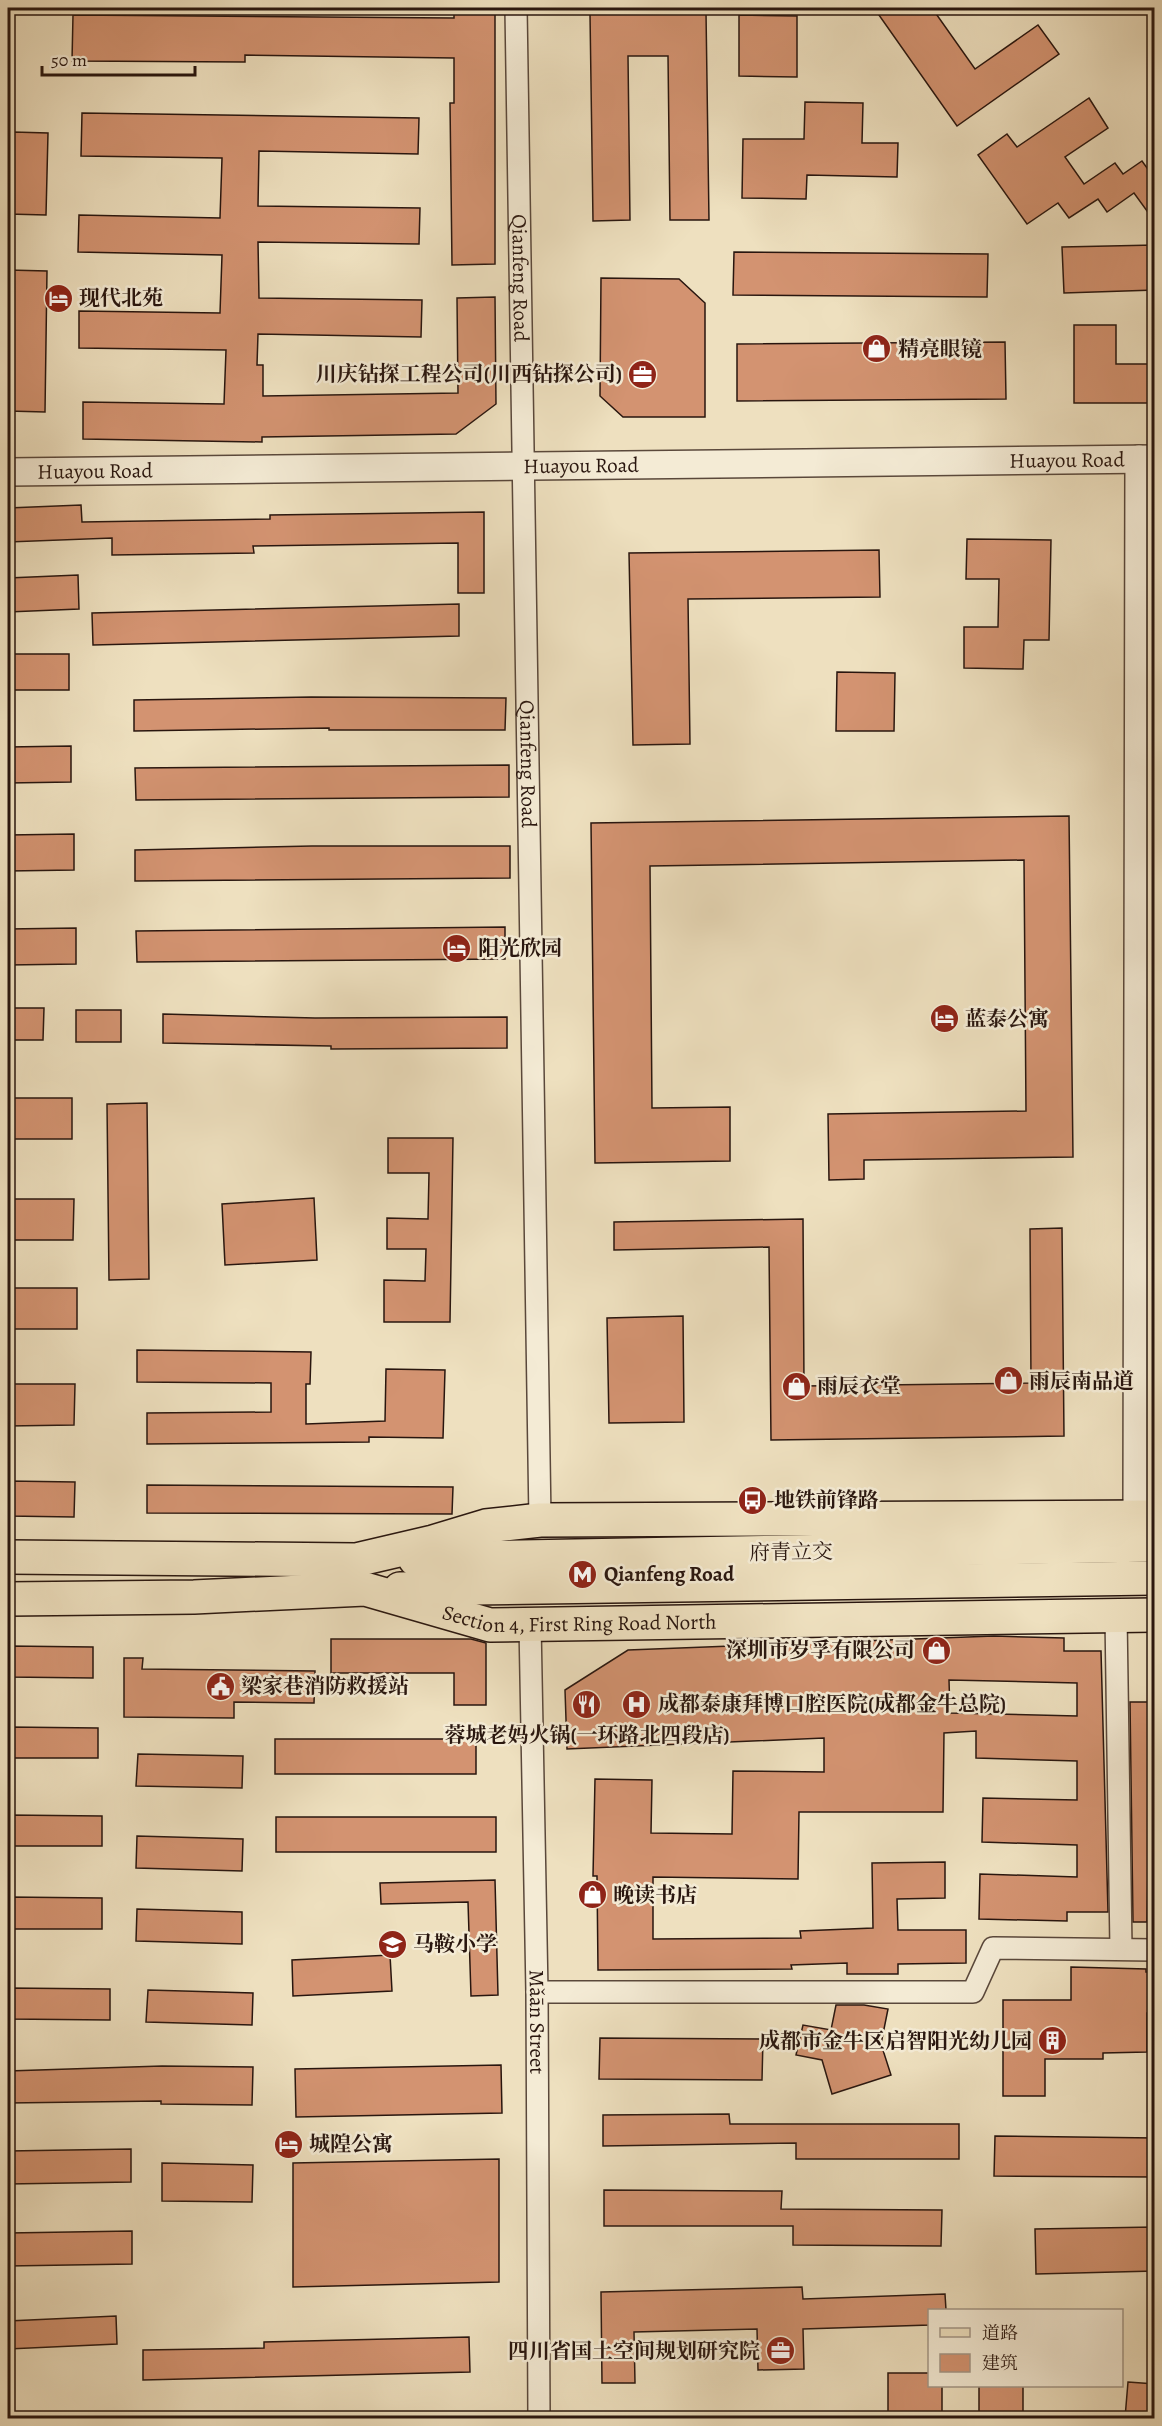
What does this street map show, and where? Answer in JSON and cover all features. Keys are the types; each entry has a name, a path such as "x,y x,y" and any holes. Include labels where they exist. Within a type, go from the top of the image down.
{"main road":[{"name":"Section 4, First Ring Road North","path":"8,1599 194,1597 360,1575 433,1542 486,1526 540,1520 1146,1517"},
{"name":"府青立交","path":"360,1575 1155,1545"},
{"name":"Section 4, First Ring Road North","path":"8,1557 360,1575 490,1625 1155,1615"},
{"name":"府青立交","path":"360,1575 1155,1578"}],"street":[{"name":"Qianfeng Road","path":"516,8 540,1520"},
{"name":"Huayou Road","path":"8,472 1147,459"},
{"path":"1146,1517 1147,459"},
{"path":"1116,1616 1121,1949"},
{"name":"Mǎān Street","path":"530,1624 537,1992 539,2418"},
{"path":"537,1992 973,1992 993,1948 1155,1950"}],"building":[{"path":"454,8 495,8 495,264 452,265 450,103 454,103 454,58 245,55 245,62 72,61 73,15 454,18"},
{"path":"874,8 932,8 975,69 1038,25 1059,54 957,126"},
{"path":"706,12 709,220 670,220 668,56 628,56 630,220 593,221 590,14"},
{"path":"739,15 797,16 797,77 739,76"},
{"path":"1089,98 1108,128 1065,157 1084,184 1115,163 1123,174 1142,161 1155,179 1155,222 1134,193 1107,212 1098,199 1069,218 1058,203 1027,224 978,155 1007,134 1017,147"},
{"path":"805,102 863,103 862,143 898,143 897,177 807,175 806,199 742,198 743,139 804,139"},
{"path":"82,113 419,118 418,154 259,151 258,206 420,208 419,244 258,242 259,298 422,300 421,337 258,334 257,365 263,365 263,396 458,393 457,298 495,297 496,404 456,434 262,437 262,442 83,439 83,402 224,404 226,350 79,348 79,311 220,313 222,255 78,252 79,215 220,218 222,158 81,156"},
{"path":"13,132 48,133 46,215 8,214 8,175 12,175"},
{"path":"1155,245 1155,290 1064,293 1062,247"},
{"path":"734,252 988,254 987,297 733,295"},
{"path":"8,270 47,271 45,412 8,411"},
{"path":"601,278 679,279 705,303 705,417 623,417 600,396"},
{"path":"1074,325 1116,325 1116,364 1155,364 1155,403 1074,403"},
{"path":"1005,342 1006,399 737,401 737,344"},
{"path":"81,505 82,522 270,519 270,515 484,512 484,593 458,593 458,543 253,546 254,553 112,555 112,538 8,542 8,508"},
{"path":"967,539 1051,540 1049,640 1024,640 1023,669 964,668 964,627 998,627 999,579 966,579"},
{"path":"879,550 880,597 688,599 690,744 633,745 629,553"},
{"path":"78,575 79,609 8,612 8,578"},
{"path":"459,604 459,636 93,645 92,613"},
{"path":"8,654 69,654 69,690 8,690"},
{"path":"837,672 895,673 894,731 836,731"},
{"path":"311,697 506,698 505,730 329,730 329,728 134,731 134,700"},
{"path":"71,746 71,782 8,783 8,747"},
{"path":"509,765 509,797 136,800 135,768"},
{"path":"1069,816 1073,1157 864,1160 864,1179 829,1180 828,1114 1026,1111 1024,860 650,866 652,1108 730,1107 730,1161 595,1163 591,823"},
{"path":"74,834 74,870 8,871 8,835"},
{"path":"312,846 510,846 510,878 135,881 135,850"},
{"path":"505,927 505,959 137,962 136,931"},
{"path":"76,928 76,964 8,965 8,929"},
{"path":"8,1008 44,1008 43,1040 8,1040"},
{"path":"76,1010 121,1010 121,1042 76,1042"},
{"path":"163,1014 315,1018 507,1017 507,1048 331,1049 331,1046 163,1043"},
{"path":"8,1098 72,1098 72,1139 8,1139"},
{"path":"147,1103 149,1279 109,1280 107,1104"},
{"path":"388,1138 453,1138 450,1322 384,1322 384,1280 425,1281 426,1249 387,1249 387,1218 428,1219 429,1173 388,1173"},
{"path":"314,1198 317,1260 225,1265 222,1204"},
{"path":"8,1199 74,1199 73,1240 8,1240"},
{"path":"803,1219 804,1386 1031,1383 1030,1229 1062,1228 1064,1436 771,1440 769,1247 614,1250 614,1222"},
{"path":"8,1288 77,1288 77,1329 8,1329"},
{"path":"683,1316 684,1422 609,1423 607,1318"},
{"path":"137,1350 311,1352 310,1384 306,1384 306,1424 385,1421 386,1369 445,1370 443,1438 369,1437 369,1442 147,1444 147,1413 271,1412 271,1383 137,1382"},
{"path":"8,1384 75,1384 74,1425 8,1426"},
{"path":"8,1481 75,1482 74,1517 8,1516"},
{"path":"147,1485 453,1487 452,1514 147,1513"},
{"path":"994,1636 1064,1638 1064,1651 1101,1651 1108,1912 1067,1912 1067,1921 979,1919 980,1874 1077,1877 1077,1845 982,1842 983,1798 1077,1800 1077,1761 976,1758 976,1731 944,1733 943,1812 799,1812 798,1879 653,1877 653,1939 801,1938 800,1931 873,1928 872,1863 945,1862 945,1898 897,1899 898,1930 966,1930 966,1963 898,1964 898,1974 847,1974 847,1963 791,1965 792,1969 598,1970 597,1876 593,1876 595,1779 652,1780 651,1833 732,1834 733,1771 824,1772 824,1738 567,1749 565,1690 628,1650","holes":["949,1680 1077,1683 1077,1716 950,1713"]},
{"path":"331,1639 471,1639 486,1643 486,1705 454,1705 454,1673 331,1673"},
{"path":"8,1646 93,1647 93,1678 8,1677"},
{"path":"124,1658 143,1658 142,1669 315,1671 314,1703 234,1702 234,1718 124,1717"},
{"path":"1130,1702 1155,1702 1155,1757 1150,1756 1147,1922 1133,1922"},
{"path":"8,1727 98,1728 98,1758 8,1758"},
{"path":"275,1739 476,1739 476,1774 275,1774"},
{"path":"138,1754 243,1756 242,1788 136,1786"},
{"path":"8,1815 102,1816 102,1846 8,1846"},
{"path":"276,1817 496,1817 496,1852 276,1852"},
{"path":"137,1836 243,1839 242,1871 136,1868"},
{"path":"495,1880 498,1995 471,1996 468,1902 381,1904 380,1883"},
{"path":"8,1897 102,1898 102,1929 8,1929"},
{"path":"137,1909 242,1912 242,1944 136,1941"},
{"path":"390,1955 392,1991 293,1996 292,1960"},
{"name":"成都市金牛区启智阳光幼儿园","path":"1071,1967 1146,1969 1146,1972 1155,1972 1155,2013 1147,2013 1147,2052 1103,2053 1103,2059 1045,2059 1045,2096 1003,2096 1003,2000 1071,2000"},
{"path":"8,1988 110,1989 110,2020 8,2019"},
{"path":"148,1990 253,1993 252,2025 146,2022"},
{"path":"836,2005 864,2005 888,2009 881,2044 891,2075 832,2094 822,2060 796,2055 803,2025 831,2030"},
{"path":"600,2038 763,2039 762,2080 599,2079"},
{"path":"501,2065 502,2113 296,2117 295,2069"},
{"path":"162,2066 253,2067 252,2105 161,2104 161,2101 8,2103 8,2071"},
{"path":"729,2114 730,2124 959,2124 959,2159 796,2159 796,2143 603,2146 603,2115"},
{"path":"995,2136 1155,2138 1155,2177 994,2176"},
{"path":"131,2149 131,2182 8,2184 8,2151"},
{"path":"499,2159 499,2282 293,2287 293,2163"},
{"path":"162,2163 253,2165 252,2202 162,2201"},
{"path":"604,2190 782,2191 781,2209 942,2210 941,2246 793,2245 793,2226 604,2226"},
{"path":"1155,2227 1155,2271 1036,2274 1035,2229"},
{"path":"132,2231 132,2264 8,2266 8,2233"},
{"name":"四川省国土空间规划研究院","path":"802,2287 803,2299 945,2294 946,2309 928,2309 928,2325 803,2329 804,2369 758,2370 757,2329 634,2332 635,2383 602,2383 601,2292"},
{"path":"116,2316 117,2344 8,2349 8,2321"},
{"path":"469,2337 470,2372 143,2380 143,2350 264,2348 264,2342"},
{"path":"888,2373 928,2373 928,2387 942,2387 942,2418 888,2418"},
{"path":"1128,2382 1155,2384 1155,2418 1125,2418"},
{"path":"979,2387 1023,2387 1023,2418 979,2418"}],"place":[{"name":"现代北苑","path":"58,298"},
{"name":"精亮眼镜","path":"877,349"},
{"name":"川庆钻探工程公司(川西钻探公司)","path":"643,374"},
{"name":"阳光欣园","path":"457,948"},
{"name":"蓝泰公寓","path":"944,1019"},
{"name":"雨辰南品道","path":"1008,1381"},
{"name":"雨辰衣堂","path":"796,1386"},
{"name":"地铁前锋路","path":"753,1500"},
{"name":"Qianfeng Road","path":"583,1574"},
{"name":"深圳市岁孚有限公司","path":"936,1650"},
{"name":"梁家巷消防救援站","path":"220,1686"},
{"name":"蓉城老妈火锅(一环路北四段店)","path":"587,1704"},
{"name":"成都泰康拜博口腔医院(成都金牛总院)","path":"637,1704"},
{"name":"晚读书店","path":"592,1895"},
{"name":"马鞍小学","path":"392,1944"},
{"name":"成都市金牛区启智阳光幼儿园","path":"1053,2041"},
{"name":"城隍公寓","path":"288,2144"},
{"name":"四川省国土空间规划研究院","path":"781,2351"}]}
